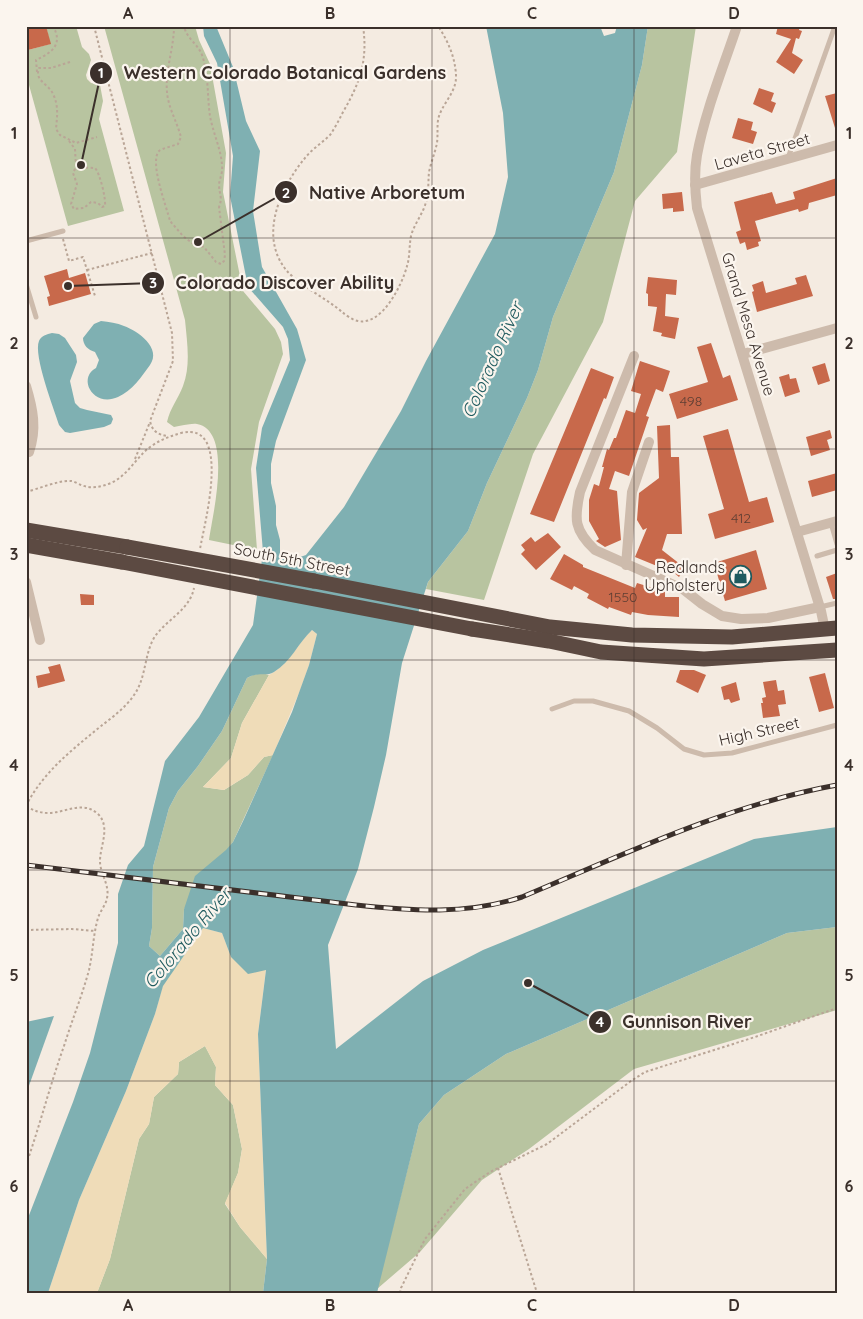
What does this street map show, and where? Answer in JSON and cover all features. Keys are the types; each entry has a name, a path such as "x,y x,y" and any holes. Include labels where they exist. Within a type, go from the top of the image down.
{"highway":[{"name":"South 5th Street","path":"26,530 314,581 475,614 549,634"},
{"path":"26,546 42,546 472,630 549,634 732,637 831,629"},
{"path":"601,652 631,646 698,650 800,646 831,629"},
{"path":"549,634 601,652 704,659 837,650"}],"street":[{"name":"Grand Mesa Avenue","path":"737,26 714,94 697,156 695,185 697,208 820,607 831,629"},
{"name":"Laveta Street","path":"695,185 837,145"},
{"path":"743,354 837,328"},
{"path":"634,356 580,492 575,513 576,525 584,539 595,550 683,589 702,604 722,616 742,619 768,618 820,607"},
{"path":"26,386 33,409 34,424 34,439 29,452"},
{"path":"626,565 632,492 649,442"},
{"path":"797,532 834,522"},
{"path":"26,582 40,640"}],"lane":[{"path":"788,159 835,26"},
{"path":"26,241 62,231"},
{"path":"26,284 36,317"},
{"path":"834,522 837,544"},
{"path":"818,556 837,550"},
{"path":"820,607 837,603"},
{"name":"High Street","path":"552,709 574,701 593,701 629,711 657,728 684,749 704,755 732,753 837,725"}],"path":[{"path":"53,26 58,36 58,41 54,48 36,60 39,80 54,95 58,115 56,129 60,135 76,143 97,137"},
{"path":"94,26 172,333 174,352 170,370 134,462"},
{"path":"174,26 174,42 166,78 167,95 181,137 178,144 160,150 155,158 156,169 170,221 174,228 192,243 204,247 216,262 222,264 226,255 219,207 222,200 219,186 222,164 211,119 207,76 202,54 188,36 184,26"},
{"path":"363,26 365,56 360,78 352,98 330,134 308,155 287,182 281,195 273,232 279,256 286,270 293,277 333,303 343,313 356,321 363,322 378,314 396,294 407,268 411,236 426,201 430,166 438,140 438,121 440,113 453,91 456,75 452,51 438,26"},
{"path":"37,72 39,68 51,68 70,62"},
{"path":"69,141 75,149 76,166 73,173 76,184 71,204 74,209 84,208 92,202 98,203 102,207 104,206 106,198 100,186 99,173 95,168 76,166"},
{"path":"62,231 69,261 83,257 94,296"},
{"path":"87,270 152,253"},
{"path":"150,421 153,430 158,434 171,436"},
{"path":"26,492 70,481 91,487 116,481 152,445 171,436 194,432 206,441 212,462 211,485 200,552"},
{"path":"26,1165 64,1044 81,998 90,967 95,931 101,910 108,897 101,870 101,853 105,836 101,818 90,808 80,807 49,813 38,813 26,807 32,795 51,769 116,714 134,696 145,672 153,640 163,627 184,608 193,592 195,582"},
{"path":"26,930 64,929 95,931"},
{"path":"400,1293 425,1239 466,1189 498,1168 547,1144 645,1072 755,1037 837,1008"},
{"path":"498,1168 537,1293"}],"green space":[{"path":"46,26 76,26 82,47 89,54 91,60 86,75 91,83 100,85 103,101 99,119 124,211 68,226 29,85 26,83 26,47 28,50 50,44"},
{"path":"104,26 195,26 210,64 226,153 223,192 243,291 275,329 281,342 283,354 259,422 251,469 257,550 209,540 218,476 218,458 215,442 208,430 197,424 174,427 167,422 183,386 187,370 188,353 185,320"},
{"path":"648,26 696,26 677,152 635,201 603,322 533,454 484,600 426,589 428,582 468,531 487,483 527,398 538,370 553,317 614,172 642,65"},
{"path":"262,673 269,675 242,723 231,758 203,787 224,790 248,775 264,757 273,755 233,842 184,909 183,929 160,956 149,946 152,928 153,867 169,808 178,791 222,731 247,678"},
{"path":"837,927 837,1010 634,1069 529,1149 482,1180 420,1252 377,1289 419,1124 444,1095 506,1054 787,933"},
{"path":"205,1046 216,1067 215,1085 233,1105 242,1149 238,1173 225,1204 240,1227 267,1259 263,1293 97,1293 110,1259 139,1139 149,1124 154,1097 178,1074 179,1062"}],"sand":[{"path":"312,630 317,634 309,665 273,755 264,757 248,775 224,790 203,787 231,758 242,723 269,675 282,666"},
{"path":"203,928 222,933 231,957 266,969 258,1034 267,1259 240,1227 225,1203 238,1173 242,1149 233,1105 215,1085 216,1067 205,1046 179,1062 178,1074 154,1097 149,1124 139,1139 110,1259 97,1293 48,1293 79,1200 126,1091 155,1014 163,985"}],"water":[{"name":"Colorado River","path":"203,26 216,26 233,67 246,121 260,151 253,211 262,267 297,329 306,360 276,441 271,464 271,483 276,506 276,525 280,540 280,554 284,558 291,560 306,555 344,507 401,411 495,234 508,177 503,113 486,26 600,26 604,36 615,33 617,26 648,26 642,65 614,172 553,317 538,370 487,483 468,531 428,582 402,663 386,755 358,869 328,945 336,1049 423,981 483,950 754,839 837,827 837,927 787,933 506,1054 444,1095 419,1124 377,1293 263,1293 267,1259 258,1034 266,970 248,974 231,957 222,933 203,928 163,986 155,1014 126,1091 79,1200 48,1293 26,1293 26,1223 90,1053 118,943 118,894 128,865 144,846 165,761 199,717 253,625 263,552 256,468 262,428 290,360 288,339 283,327 248,287 230,196 233,156 217,63 204,36","holes":["312,630 317,634 309,665 292,712 233,842 195,876 184,909 183,929 160,956 149,946 152,928 153,867 169,808 178,791 222,731 247,678 274,672 290,658"]},
{"path":"101,321 130,328 147,341 153,352 153,359 150,365 136,383 118,397 109,399 101,399 90,390 88,378 90,373 96,368 99,360 95,352 86,347 83,341 83,338 94,324"},
{"path":"52,333 59,334 65,338 76,355 77,362 70,381 75,403 80,408 111,415 113,419 111,424 70,433 65,432 59,425 41,370 38,348 41,338"},
{"path":"54,1016 26,1094 26,1022"}],"building":[{"path":"26,26 46,26 51,44 28,50"},
{"path":"778,26 800,26 799,30 802,31 799,39 796,38 792,53 803,60 794,74 776,62 791,39 776,34"},
{"path":"759,88 774,93 771,101 776,103 772,113 753,104"},
{"path":"837,93 837,128 835,128 825,96"},
{"path":"738,118 753,122 751,130 757,132 753,144 732,138"},
{"path":"837,178 837,195 809,203 808,209 799,212 798,209 755,221 761,241 758,242 759,246 747,250 745,242 740,244 736,232 741,230 734,202 772,192 776,204 795,199 793,192"},
{"path":"682,192 684,211 673,212 673,208 663,209 662,194"},
{"path":"67,269 69,278 85,273 91,294 49,306 47,297 50,296 44,276"},
{"path":"806,275 813,296 757,312 752,285 763,281 766,293 797,284 795,278"},
{"path":"648,277 677,280 676,295 666,294 665,316 679,318 675,339 661,336 662,333 653,331 657,307 648,306 648,294 646,293"},
{"path":"711,343 723,378 730,375 738,400 677,419 669,394 708,382 697,347"},
{"path":"640,361 670,371 663,392 656,389 646,416 649,417 629,476 615,471 609,489 617,491 621,540 605,547 596,541 599,539 589,521 589,500 594,484 599,486 607,449 609,450 614,438 616,438 626,410 635,413 641,394 631,391"},
{"path":"825,363 830,381 818,385 812,367"},
{"path":"591,368 614,377 554,522 530,514"},
{"path":"789,374 790,379 796,378 800,392 785,397 779,377"},
{"path":"670,425 671,457 679,457 682,534 667,534 662,550 685,568 679,577 659,560 657,566 635,557 647,528 643,530 637,520 639,493 659,478 657,426"},
{"path":"728,429 749,502 767,497 774,522 715,539 708,514 724,509 703,436"},
{"path":"830,430 832,438 827,440 830,450 811,456 806,437"},
{"path":"837,473 837,490 812,497 808,481"},
{"path":"548,533 561,547 536,570 521,554 525,550 521,545 531,537 535,542"},
{"name":"Redlands Upholstery","path":"756,550 767,589 725,601 714,563"},
{"path":"564,554 583,565 583,567 635,588 637,583 653,588 652,590 665,591 665,597 679,597 679,617 632,612 631,615 609,607 608,609 587,598 589,594 574,586 572,590 550,579"},
{"path":"837,573 837,599 833,599 826,577"},
{"path":"80,594 94,595 94,605 81,605"},
{"path":"60,664 65,681 38,688 36,676 50,673 48,667"},
{"path":"680,670 694,670 706,675 698,693 676,682"},
{"path":"825,673 834,708 819,712 809,677"},
{"path":"776,680 778,691 784,690 786,704 778,705 780,716 763,718 761,703 763,703 762,698 766,697 763,682"},
{"path":"736,682 740,700 731,703 729,699 724,700 721,687"}],"railway":[{"path":"26,865 356,905 419,910 460,909 501,903 522,897 677,832 716,818 796,794 837,785"}],"place":[{"name":"Western Colorado Botanical Gardens","path":"81,165"},
{"name":"Native Arboretum","path":"198,242"},
{"name":"Colorado Discover Ability","path":"68,286"},
{"name":"Redlands Upholstery","path":"741,576"},
{"name":"Gunnison River","path":"528,983"}]}
